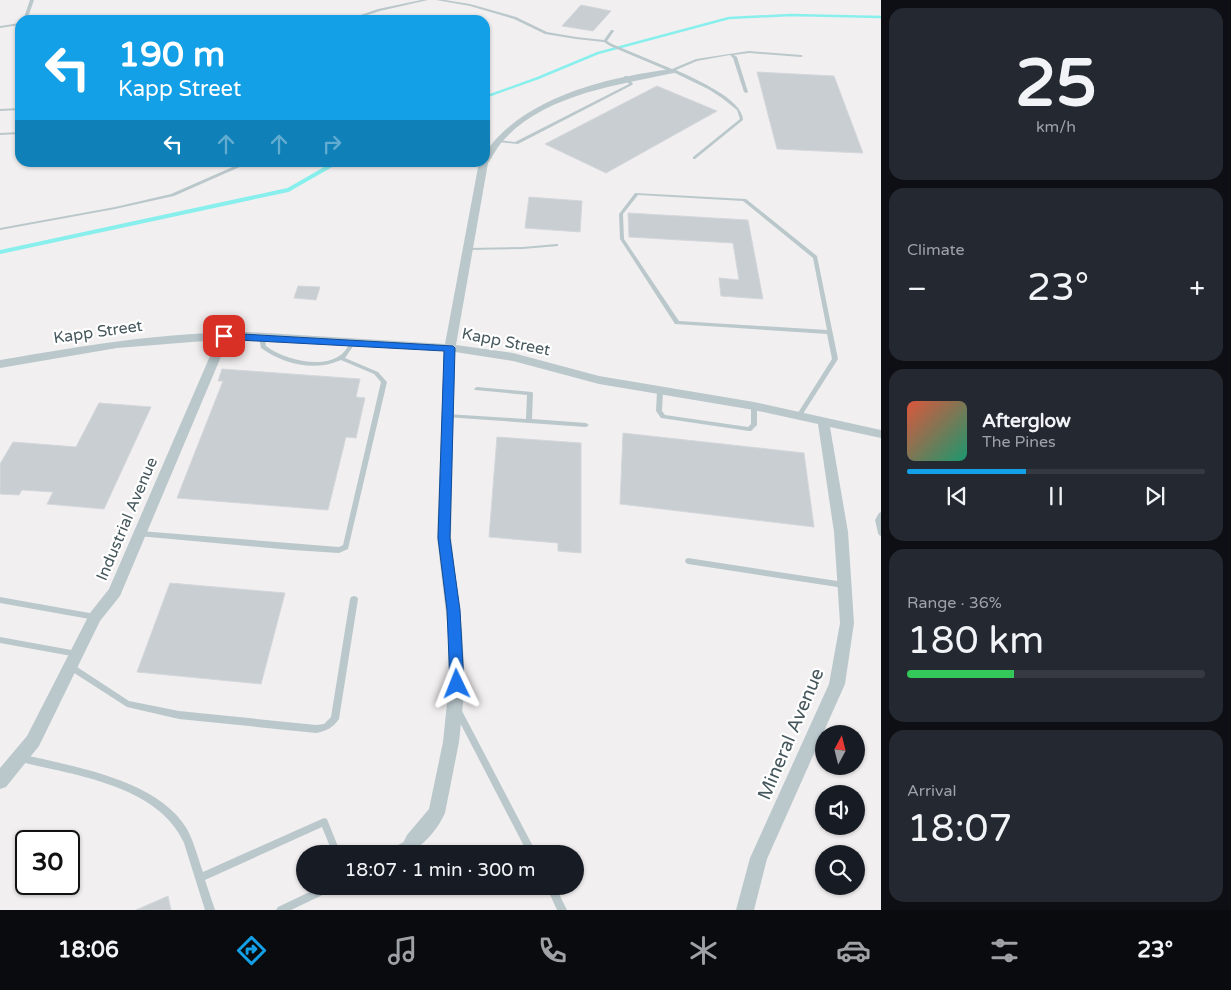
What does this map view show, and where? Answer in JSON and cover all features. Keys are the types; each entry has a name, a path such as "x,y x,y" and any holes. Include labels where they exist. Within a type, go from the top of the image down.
{"street":[{"path":"490,154 498,141 519,123 545,108 590,89 626,77 671,71"},
{"path":"413,841 437,813 451,742 455,706 457,684 455,630 444,538 450,348 484,167"},
{"name":"Kapp Street","path":"0,364 117,344 224,336 450,348 513,357 599,380 754,406 881,434"},
{"name":"Industrial Avenue","path":"0,782 33,741 50,711 95,616 115,592 224,336"},
{"name":"Mineral Avenue","path":"746,910 759,858 837,684 847,622 840,532 824,420"}],"lane":[{"path":"27,15 32,0"},
{"path":"364,15 426,0"},
{"path":"438,0 479,7 515,18 546,33 605,40 611,45 705,86 740,110 742,119 695,158"},
{"path":"0,26 15,24"},
{"path":"605,40 612,31"},
{"path":"671,71 696,60 749,52 801,56"},
{"path":"732,54 735,57 746,92"},
{"path":"498,141 516,143 631,84 626,77"},
{"path":"0,110 15,109"},
{"path":"0,134 15,133"},
{"path":"0,229 115,208 172,195 237,167"},
{"path":"799,416 835,359 815,257 744,200 637,194 621,214 622,239 678,323 829,332"},
{"path":"468,249 556,245"},
{"path":"262,337 263,347 269,352 290,361 321,364 340,358 347,352 353,342"},
{"path":"140,534 300,548 339,550 346,547 384,382 376,373 340,358"},
{"path":"477,389 530,393 530,421"},
{"path":"660,391 659,411 663,418 749,429 754,425 754,406"},
{"path":"447,416 586,425"},
{"path":"881,515 878,520 881,534"},
{"path":"688,562 844,585"},
{"path":"71,667 127,704 179,715 316,729 326,727 334,719 354,599"},
{"path":"0,600 95,616"},
{"path":"0,640 77,654"},
{"path":"455,706 528,845"},
{"path":"21,758 120,785 155,802 171,815 183,831 210,910"},
{"path":"200,878 324,822 333,845"},
{"path":"406,845 413,841"},
{"path":"281,910 313,895"},
{"path":"554,895 562,910"}],"building":[{"path":"581,5 611,11 593,31 562,26"},
{"path":"757,72 834,76 863,153 777,149"},
{"path":"657,86 717,111 606,173 545,144"},
{"path":"529,197 582,201 580,232 525,228"},
{"path":"628,213 748,220 763,299 721,296 719,278 739,280 733,243 629,237"},
{"path":"298,286 320,287 316,300 294,298"},
{"path":"222,369 360,379 356,397 365,398 356,438 346,437 328,510 177,498 223,381 218,381"},
{"path":"99,403 151,407 104,509 47,504 53,492 22,490 19,495 0,494 0,464 13,442 76,447"},
{"path":"623,433 804,453 814,527 620,504"},
{"path":"497,437 581,443 581,553 558,551 558,543 489,537"},
{"path":"170,583 285,593 261,684 137,672"},
{"path":"168,896 171,910 136,910"}],"waterway":[{"path":"490,95 598,53 729,18 791,15 881,17"},
{"path":"0,252 288,190 328,167"}],"route":[{"path":"224,336 450,348 444,538 452,591 457,684"}]}
